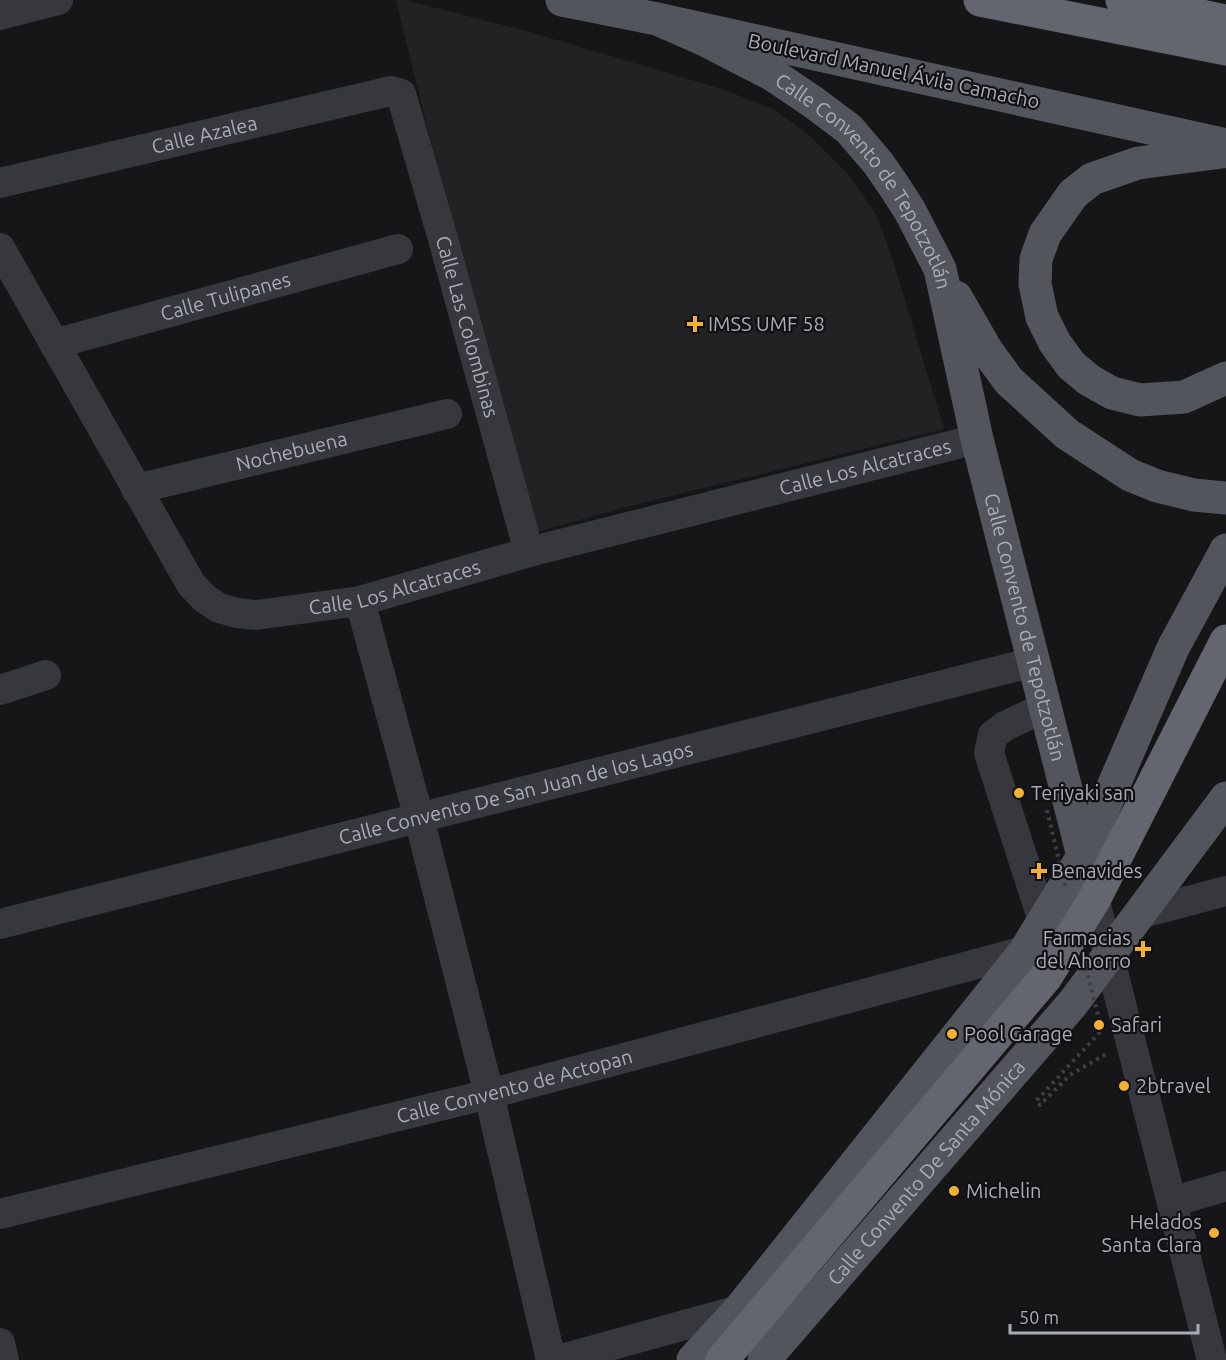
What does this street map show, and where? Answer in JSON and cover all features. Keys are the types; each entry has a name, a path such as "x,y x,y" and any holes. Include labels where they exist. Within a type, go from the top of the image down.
{"highway":[{"path":"980,0 1226,49"},
{"path":"1122,0 1226,21"},
{"path":"722,1360 1046,977 1094,900 1226,640"}],"main road":[{"name":"Boulevard Manuel Ávila Camacho","path":"562,0 1226,145"},
{"name":"Calle Convento de Tepotzotlán","path":"657,19 707,41 773,75 849,129 894,186 910,211 940,269 977,439 1083,856"},
{"path":"1226,151 1138,163 1092,179 1073,194 1045,234 1036,259 1035,284 1042,316 1055,343 1071,364 1089,380 1112,393 1140,400 1184,397 1226,378"},
{"path":"940,269 987,351 1009,381 1067,434 1130,475 1157,486 1194,495 1226,498"},
{"path":"693,1360 739,1310 1024,951 1083,856 1173,648 1226,550"},
{"name":"Calle Convento De Santa Mónica","path":"764,1360 1073,1003 1226,798"},
{"name":"Calle Convento De Santa Mónica","path":"1194,841 1226,817"}],"street":[{"path":"0,15 58,0"},
{"name":"Calle Azalea","path":"0,183 382,93 392,91 401,94 404,101"},
{"name":"Calle Las Colombinas","path":"404,101 529,552"},
{"name":"Calle Los Alcatraces","path":"0,248 190,584 204,598 219,608 237,614 256,615 360,601 529,552 977,439"},
{"name":"Calle Tulipanes","path":"54,344 398,249"},
{"name":"Nochebuena","path":"136,489 447,414"},
{"path":"360,601 419,818 489,1094 551,1360"},
{"name":"Calle Convento De San Juan de los Lagos","path":"0,924 1034,662"},
{"path":"0,690 46,675"},
{"path":"1043,921 989,753 993,735 1005,726 1045,707"},
{"name":"Calle Convento de Tepotzotlán","path":"1083,856 1110,954 1212,1360"},
{"path":"1139,914 1226,891"},
{"name":"Calle Convento de Actopan","path":"0,1214 489,1094 1024,951"},
{"path":"1172,1202 1226,1186"},
{"path":"558,1360 739,1310"},
{"path":"0,1343 4,1360"}],"path":[{"path":"1101,1031 1036,1101 1040,1105 1070,1075 1130,1040"}],"shaded area":[{"name":"IMSS UMF 58","path":"396,0 405,0 526,31 722,89 773,109 808,134 848,174 876,214 892,257 944,429 630,506 533,533"}],"place":[{"name":"IMSS UMF 58","path":"695,324"},
{"name":"Teriyaki san","path":"1019,793"},
{"name":"Benavides","path":"1039,871"},
{"name":"Farmacias del Ahorro","path":"1143,949"},
{"name":"Safari","path":"1099,1025"},
{"name":"Pool Garage","path":"952,1034"},
{"name":"2btravel","path":"1124,1086"},
{"name":"Michelin","path":"954,1191"},
{"name":"Helados Santa Clara","path":"1214,1233"}]}
